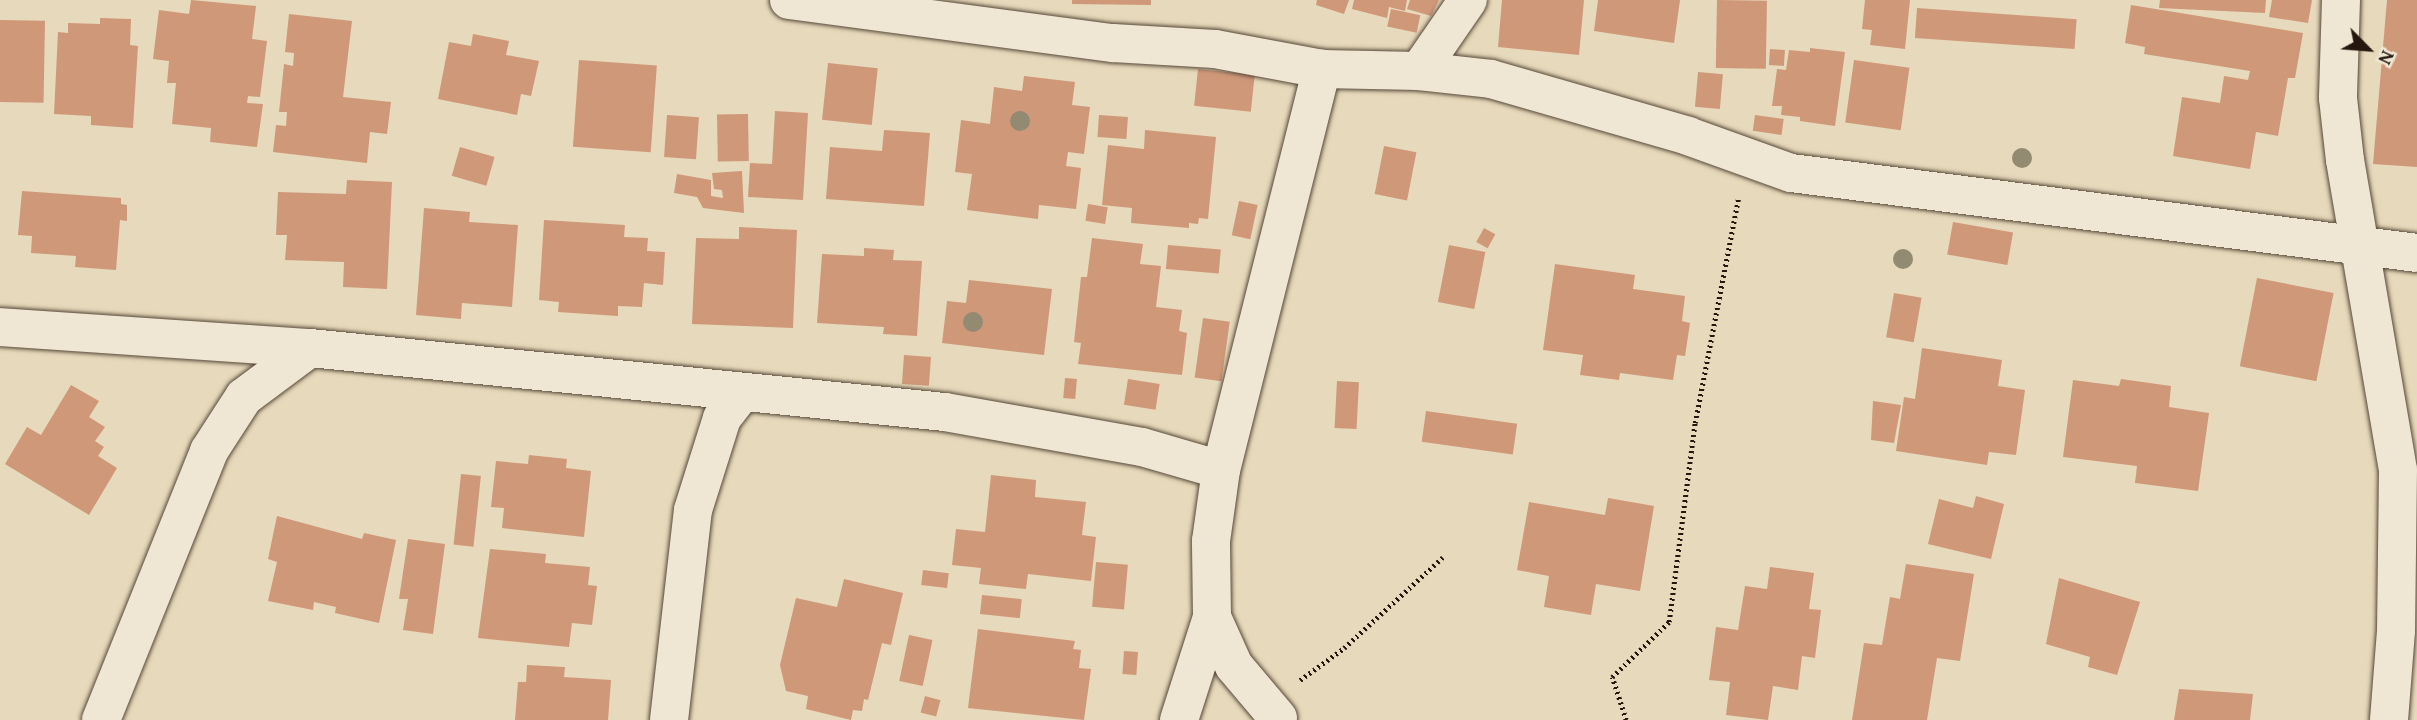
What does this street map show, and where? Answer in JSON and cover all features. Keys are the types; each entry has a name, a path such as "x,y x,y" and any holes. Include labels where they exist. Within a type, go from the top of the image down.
{"street":[{"path":"789,0 1113,43 1215,49 1322,69 1419,71 1502,82 1688,135 1791,173 1832,180 1909,184 2417,253"},
{"path":"1419,71 1468,0"},
{"path":"2342,0 2338,98 2358,244 2398,470 2396,631 2389,720"},
{"path":"1178,720 1212,617 1211,541 1221,470 1322,69"},
{"path":"0,327 310,348 944,412 1143,447 1221,470"},
{"path":"102,720 209,451 244,397 310,348"},
{"path":"669,720 693,510 722,418 742,392"},
{"path":"1212,617 1234,666 1274,714"}],"path":[{"path":"1626,720 1612,677 1669,622 1695,423 1727,270 1745,157"},
{"path":"1274,714 1297,683 1344,648 1443,557"}],"building":[{"path":"191,0 256,6 252,39 267,41 260,97 248,96 247,103 263,104 257,147 210,142 211,128 172,124 176,83 167,83 169,61 153,59 159,10 189,14"},
{"path":"1072,0 1151,0 1151,5 1072,4"},
{"path":"1317,0 1349,0 1344,14 1316,5"},
{"path":"1354,0 1407,0 1405,11 1389,7 1387,18 1352,9"},
{"path":"1410,0 1439,0 1431,16 1407,9"},
{"path":"1502,0 1584,0 1579,55 1498,47"},
{"path":"1598,0 1680,0 1674,43 1594,31"},
{"path":"1717,0 1767,1 1766,69 1716,68"},
{"path":"1865,0 1910,0 1905,49 1870,45 1872,30 1862,29"},
{"path":"2160,0 2266,0 2265,13 2159,8"},
{"path":"2272,0 2312,0 2308,23 2269,17"},
{"path":"2387,0 2417,0 2417,167 2373,164"},
{"path":"2131,5 2303,33 2295,78 2288,78 2278,136 2256,132 2250,169 2173,156 2182,97 2220,103 2224,76 2248,80 2250,71 2144,54 2145,47 2125,43"},
{"path":"1917,8 2077,19 2075,49 1915,38"},
{"path":"1391,9 1420,15 1417,33 1387,27"},
{"path":"289,14 352,21 343,97 391,102 387,134 370,132 367,163 273,152 276,125 286,126 287,112 279,112 284,64 293,66 294,53 285,52"},
{"path":"100,18 131,19 130,45 138,46 133,128 91,125 91,116 54,114 58,32 68,33 68,23 100,24"},
{"path":"0,20 45,21 44,103 0,102"},
{"path":"473,34 509,41 506,55 539,61 531,96 521,94 517,115 438,99 449,42 471,46"},
{"path":"1810,48 1845,52 1835,126 1781,115 1782,106 1772,106 1777,69 1786,70 1789,50 1810,52"},
{"path":"1770,49 1785,50 1784,66 1769,65"},
{"path":"579,60 657,65 651,152 573,147"},
{"path":"1854,60 1909,68 1901,130 1845,122"},
{"path":"828,63 878,68 872,125 822,120"},
{"path":"1198,69 1255,75 1251,112 1194,106"},
{"path":"1698,72 1723,74 1720,109 1695,107"},
{"path":"1024,76 1075,82 1072,105 1090,107 1084,154 1068,152 1066,166 1081,168 1076,209 1039,205 1038,219 967,210 972,174 955,172 961,120 990,124 994,87 1022,91"},
{"path":"775,111 808,113 803,200 748,197 750,163 772,164"},
{"path":"748,114 749,161 718,162 717,115"},
{"path":"667,115 699,117 696,159 664,157"},
{"path":"1099,115 1128,117 1126,139 1097,137"},
{"path":"1755,115 1784,119 1781,135 1753,131"},
{"path":"884,130 930,133 924,206 826,199 830,147 882,151"},
{"path":"1145,130 1216,137 1208,219 1199,218 1198,224 1189,223 1189,228 1131,223 1132,208 1102,205 1108,145 1144,149"},
{"path":"1384,146 1416,152 1407,200 1375,194"},
{"path":"460,147 495,157 486,186 452,176"},
{"path":"742,171 744,213 703,208 697,197 674,193 677,174 711,180 711,196 723,198 722,190 714,189 712,173"},
{"path":"347,180 392,182 387,289 343,287 344,262 285,260 287,235 276,235 278,192 346,194"},
{"path":"22,191 121,198 121,204 127,205 127,221 120,220 116,270 75,267 76,256 31,253 32,236 18,235"},
{"path":"1239,201 1258,205 1250,239 1232,235"},
{"path":"1088,204 1108,207 1105,224 1085,221"},
{"path":"424,208 470,212 469,222 518,225 512,307 462,303 461,319 416,315"},
{"path":"544,220 625,225 624,237 648,238 647,251 665,252 663,285 644,283 642,307 618,306 618,316 558,312 559,302 539,300"},
{"path":"1953,222 2013,233 2007,265 1947,254"},
{"path":"739,227 797,230 793,328 692,324 696,238 739,239"},
{"path":"1484,228 1495,234 1488,248 1476,242"},
{"path":"1092,238 1143,244 1140,264 1161,266 1156,307 1182,310 1179,331 1187,333 1182,375 1078,364 1081,343 1074,342 1081,277 1087,277"},
{"path":"1168,245 1221,250 1219,274 1166,269"},
{"path":"1449,245 1485,252 1474,309 1438,302"},
{"path":"864,248 894,250 893,260 922,261 917,336 883,334 884,327 817,323 822,254 864,256"},
{"path":"1555,264 1635,275 1633,289 1685,296 1682,321 1690,323 1685,356 1677,355 1673,380 1620,373 1619,380 1580,375 1583,355 1543,350"},
{"path":"2257,278 2334,293 2316,381 2240,366"},
{"path":"969,280 1052,289 1044,355 942,343 947,301 966,303"},
{"path":"1894,293 1922,298 1914,342 1886,337"},
{"path":"1203,318 1230,322 1221,381 1195,377"},
{"path":"1922,348 2002,360 1998,386 2025,390 2016,455 1989,452 1987,465 1896,451 1904,397 1915,399"},
{"path":"904,355 931,357 929,386 902,384"},
{"path":"1065,378 1077,379 1075,399 1063,398"},
{"path":"1128,379 1160,384 1156,410 1124,405"},
{"path":"2121,379 2171,386 2169,407 2209,413 2198,491 2135,483 2137,466 2063,457 2073,380 2119,386"},
{"path":"1337,381 1359,382 1357,429 1335,428"},
{"path":"71,385 99,401 89,417 105,427 95,441 104,447 98,456 117,468 89,515 5,464 27,427 41,435"},
{"path":"1873,401 1901,405 1894,443 1871,440"},
{"path":"1426,411 1517,424 1513,455 1422,442"},
{"path":"529,455 567,459 566,468 591,471 584,537 502,528 504,508 491,507 496,461 528,464"},
{"path":"461,474 481,476 473,547 454,545"},
{"path":"991,475 1036,480 1035,497 1086,502 1082,535 1096,537 1091,581 1028,574 1026,589 979,584 981,568 952,565 956,529 985,532"},
{"path":"1976,496 2004,504 1991,559 1928,544 1939,499 1973,508"},
{"path":"1608,498 1654,506 1640,591 1596,584 1591,615 1544,607 1549,576 1517,570 1529,502 1605,515"},
{"path":"277,516 362,539 364,533 396,540 379,623 335,613 336,607 314,602 313,610 268,601 277,562 268,559"},
{"path":"408,539 445,544 433,634 403,630 408,599 399,599"},
{"path":"490,549 546,554 545,563 590,567 588,585 597,586 592,625 572,623 569,647 478,638"},
{"path":"1096,562 1128,565 1124,610 1092,607"},
{"path":"1906,564 1974,574 1960,661 1937,658 1927,720 1852,720 1864,643 1882,645 1890,597 1900,599"},
{"path":"1770,567 1814,573 1809,609 1821,610 1815,658 1802,656 1798,690 1773,686 1768,720 1726,715 1730,682 1709,680 1716,627 1738,630 1745,586 1767,589"},
{"path":"923,570 949,573 947,588 921,585"},
{"path":"2059,578 2140,602 2117,675 2088,667 2090,657 2046,644"},
{"path":"844,579 903,593 891,645 882,643 868,700 864,699 862,711 853,710 851,720 806,709 808,696 786,691 780,665 796,598 837,607"},
{"path":"982,595 1022,599 1020,618 980,614"},
{"path":"978,629 1075,641 1073,649 1081,650 1079,668 1091,669 1084,720 968,708"},
{"path":"909,635 932,640 923,686 899,681"},
{"path":"1124,651 1138,652 1136,675 1122,674"},
{"path":"527,665 565,667 564,677 611,680 608,720 515,720 518,682 526,682"},
{"path":"2179,689 2253,694 2250,720 2174,720"},
{"path":"925,696 940,700 936,717 921,712"}]}
